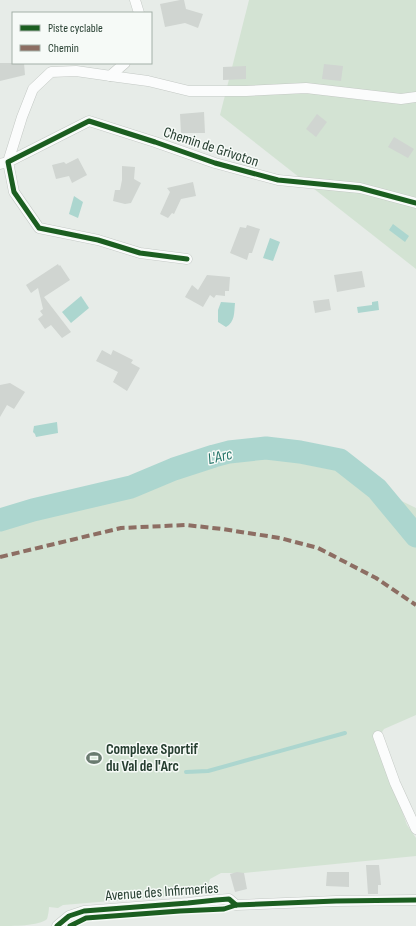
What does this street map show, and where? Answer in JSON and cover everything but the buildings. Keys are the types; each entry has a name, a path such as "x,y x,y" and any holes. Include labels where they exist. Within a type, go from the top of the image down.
{"street":[{"path":"135,0 139,12"},
{"path":"110,76 124,64"},
{"path":"187,259 140,253 98,240 39,228 14,192 4,163 33,89 51,72 76,71 148,81 190,91 246,91 306,88 401,99 416,96"},
{"name":"Chemin de Grivoton","path":"4,163 89,121 156,142 215,163 278,180 360,188 416,203"},
{"path":"378,736 395,783 416,829"},
{"name":"Avenue des Infirmeries","path":"57,926 69,916 84,911 229,899 236,905 336,900 416,900"}],"green space":[{"path":"249,0 416,0 416,269 220,115"},
{"path":"266,448 300,452 340,460 377,489 416,508 416,715 384,729 380,735 376,737 407,825 416,838 416,856 244,873 221,873 210,879 206,893 63,905 58,908 49,907 47,919 38,923 0,926 0,520 33,510 131,487 174,469 214,456 229,452"}],"water":[{"path":"74,196 83,202 78,218 69,214"},
{"path":"393,224 409,236 405,242 389,230"},
{"path":"270,238 280,242 273,261 263,258"},
{"path":"81,296 89,308 71,323 62,312"},
{"path":"378,301 379,310 358,313 357,307 372,305 372,302"},
{"path":"221,302 235,303 233,320 226,327 218,322 218,310"},
{"path":"57,422 58,433 36,437 33,432 34,426"}],"waterway":[{"name":"L'Arc","path":"0,520 33,510 131,487 174,469 214,456 229,452 266,448 300,452 340,460 377,489 416,536"},
{"path":"186,772 208,771 345,733"}],"marked path":[{"path":"0,557 121,528 186,525 222,529 280,538 318,548 376,578 416,605"}],"cycle path":[{"path":"187,259 140,253 98,240 39,228 14,192 8,162 89,121 215,163 278,180 360,188 416,203"},
{"path":"57,926 69,916 84,911 229,899 236,905"},
{"path":"70,926 86,918 224,909 236,905 336,901 416,900"}],"place":[{"name":"Complexe Sportif du Val de l'Arc","path":"94,758"}]}
